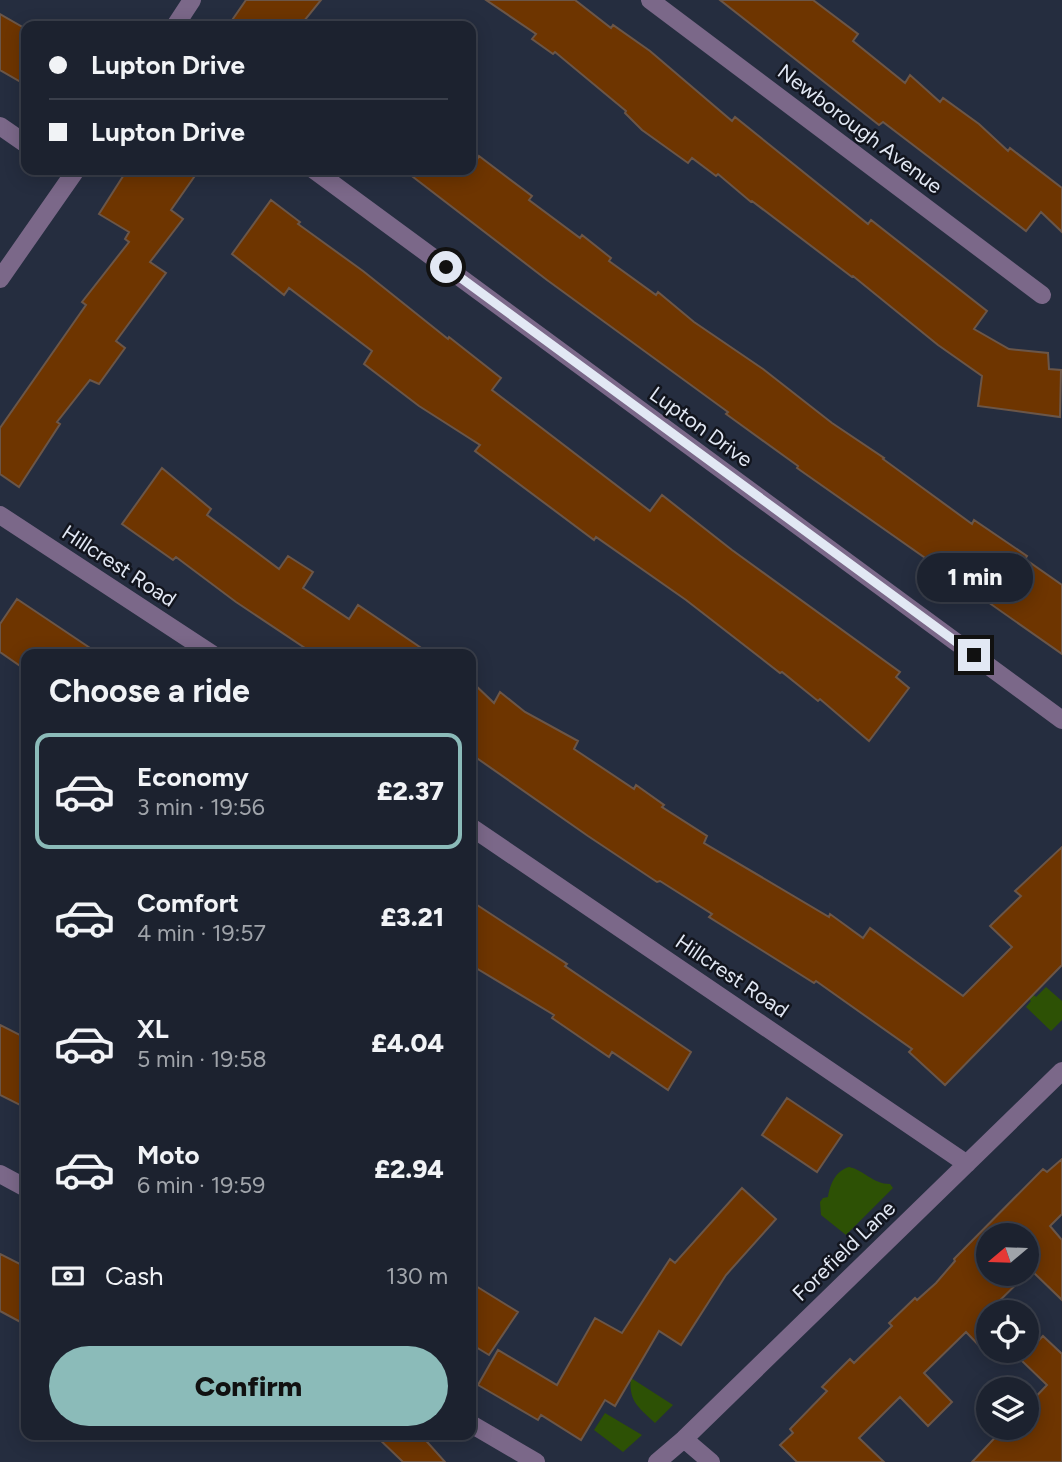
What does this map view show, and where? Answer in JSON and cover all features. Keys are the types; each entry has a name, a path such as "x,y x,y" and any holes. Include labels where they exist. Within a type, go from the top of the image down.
{"street":[{"path":"178,21 192,0"},
{"name":"Newborough Avenue","path":"650,0 1042,295"},
{"path":"0,127 21,141"},
{"path":"0,279 68,175"},
{"name":"Lupton Drive","path":"321,175 1062,720"},
{"name":"Hillcrest Road","path":"0,515 204,649"},
{"name":"Hillcrest Road","path":"476,830 967,1164"},
{"name":"Forefield Lane","path":"657,1462 684,1439 1062,1071"},
{"path":"0,1174 21,1185"},
{"path":"476,1427 536,1462"},
{"path":"684,1439 711,1462"}],"green space":[{"path":"996,968 1036,997 1046,987 1062,1001 1062,1020 1051,1031 1026,1007 1031,1001"},
{"path":"849,1167 879,1182 890,1184 893,1188 846,1235 821,1215 820,1202 828,1197 837,1175"},
{"path":"631,1378 673,1405 655,1423 633,1398"},
{"path":"605,1413 642,1435 623,1452 594,1430"}],"building":[{"path":"246,0 321,0 304,21 231,21"},
{"path":"486,0 575,0 611,28 613,25 650,51 732,121 735,117 868,224 871,220 987,311 974,329 1009,349 1048,353 1049,369 1061,370 1060,417 978,406 982,376 938,345 853,276 751,202 718,174 716,176 692,158 688,163 642,130 626,111 555,52 553,54 532,39 536,34"},
{"path":"720,0 813,0 858,34 853,41 905,83 910,75 940,102 943,98 979,124 1008,151 1010,148 1062,188 1062,232 1041,212 1026,231 883,122 879,125"},
{"path":"0,14 21,26 21,82 0,70"},
{"path":"479,156 532,196 529,200 611,258 609,261 656,295 658,292 694,322 763,369 832,423 972,524 974,520 1027,556 1025,559 1062,585 1062,654 797,468 798,466 726,414 728,412 547,280 410,175 476,175 476,161"},
{"path":"124,175 196,175 171,210 183,219 150,262 166,273 116,341 125,348 99,384 90,380 57,422 60,424 19,487 0,474 0,428 86,305 82,302 129,242 125,239 129,232 99,214"},
{"path":"271,200 300,222 298,224 501,378 492,390 650,511 662,495 732,550 900,672 896,677 909,688 869,741 820,699 818,701 780,673 686,600 596,537 594,540 475,451 480,445 419,406 364,364 372,351 289,288 284,295 232,254"},
{"path":"162,468 211,509 207,515 279,569 288,556 313,572 303,588 349,619 358,605 423,649 306,649 236,602 176,557 173,560 122,524"},
{"path":"17,599 92,649 21,649 21,667 0,652 0,624"},
{"path":"476,686 494,703 500,692 525,712 578,741 574,749 634,789 636,785 664,805 662,807 707,836 704,843 829,917 830,914 863,938 870,928 963,996 1012,947 990,926 1021,896 1015,891 1062,847 1062,965 945,1085 909,1052 912,1049 816,981 814,983 709,917 712,914 660,881 657,882 476,758"},
{"path":"476,904 567,964 565,966 691,1052 668,1090 612,1052 609,1057 552,1018 554,1015 476,968"},
{"path":"0,1025 21,1036 21,1106 0,1095"},
{"path":"787,1098 842,1135 817,1172 762,1135"},
{"path":"1062,1159 1062,1214 1050,1226 1062,1240 1062,1300 1040,1279 1040,1223 990,1223 1043,1169 1047,1172"},
{"path":"742,1188 776,1219 726,1275 681,1345 659,1331 615,1406 605,1400 581,1440 541,1415 538,1420 478,1385 498,1350 557,1385 595,1318 622,1333 670,1259 675,1263"},
{"path":"976,1237 976,1286 1015,1286 1000,1300 976,1300 976,1342 966,1332 924,1373 952,1402 928,1426 900,1397 859,1438 884,1462 797,1462 780,1445 793,1433 790,1429 827,1391 822,1387 850,1359 854,1363 892,1326 889,1323 915,1298 917,1300 936,1283"},
{"path":"0,1254 21,1264 21,1322 0,1311"},
{"path":"476,1286 518,1312 489,1355 476,1347"},
{"path":"1043,1336 1062,1354 1062,1462 972,1462 993,1440 1039,1440 1039,1393 1047,1385 1024,1363 1039,1363 1039,1340"},
{"path":"380,1440 425,1440 445,1462 403,1462"}],"route":[{"path":"446,267 974,655"}]}
